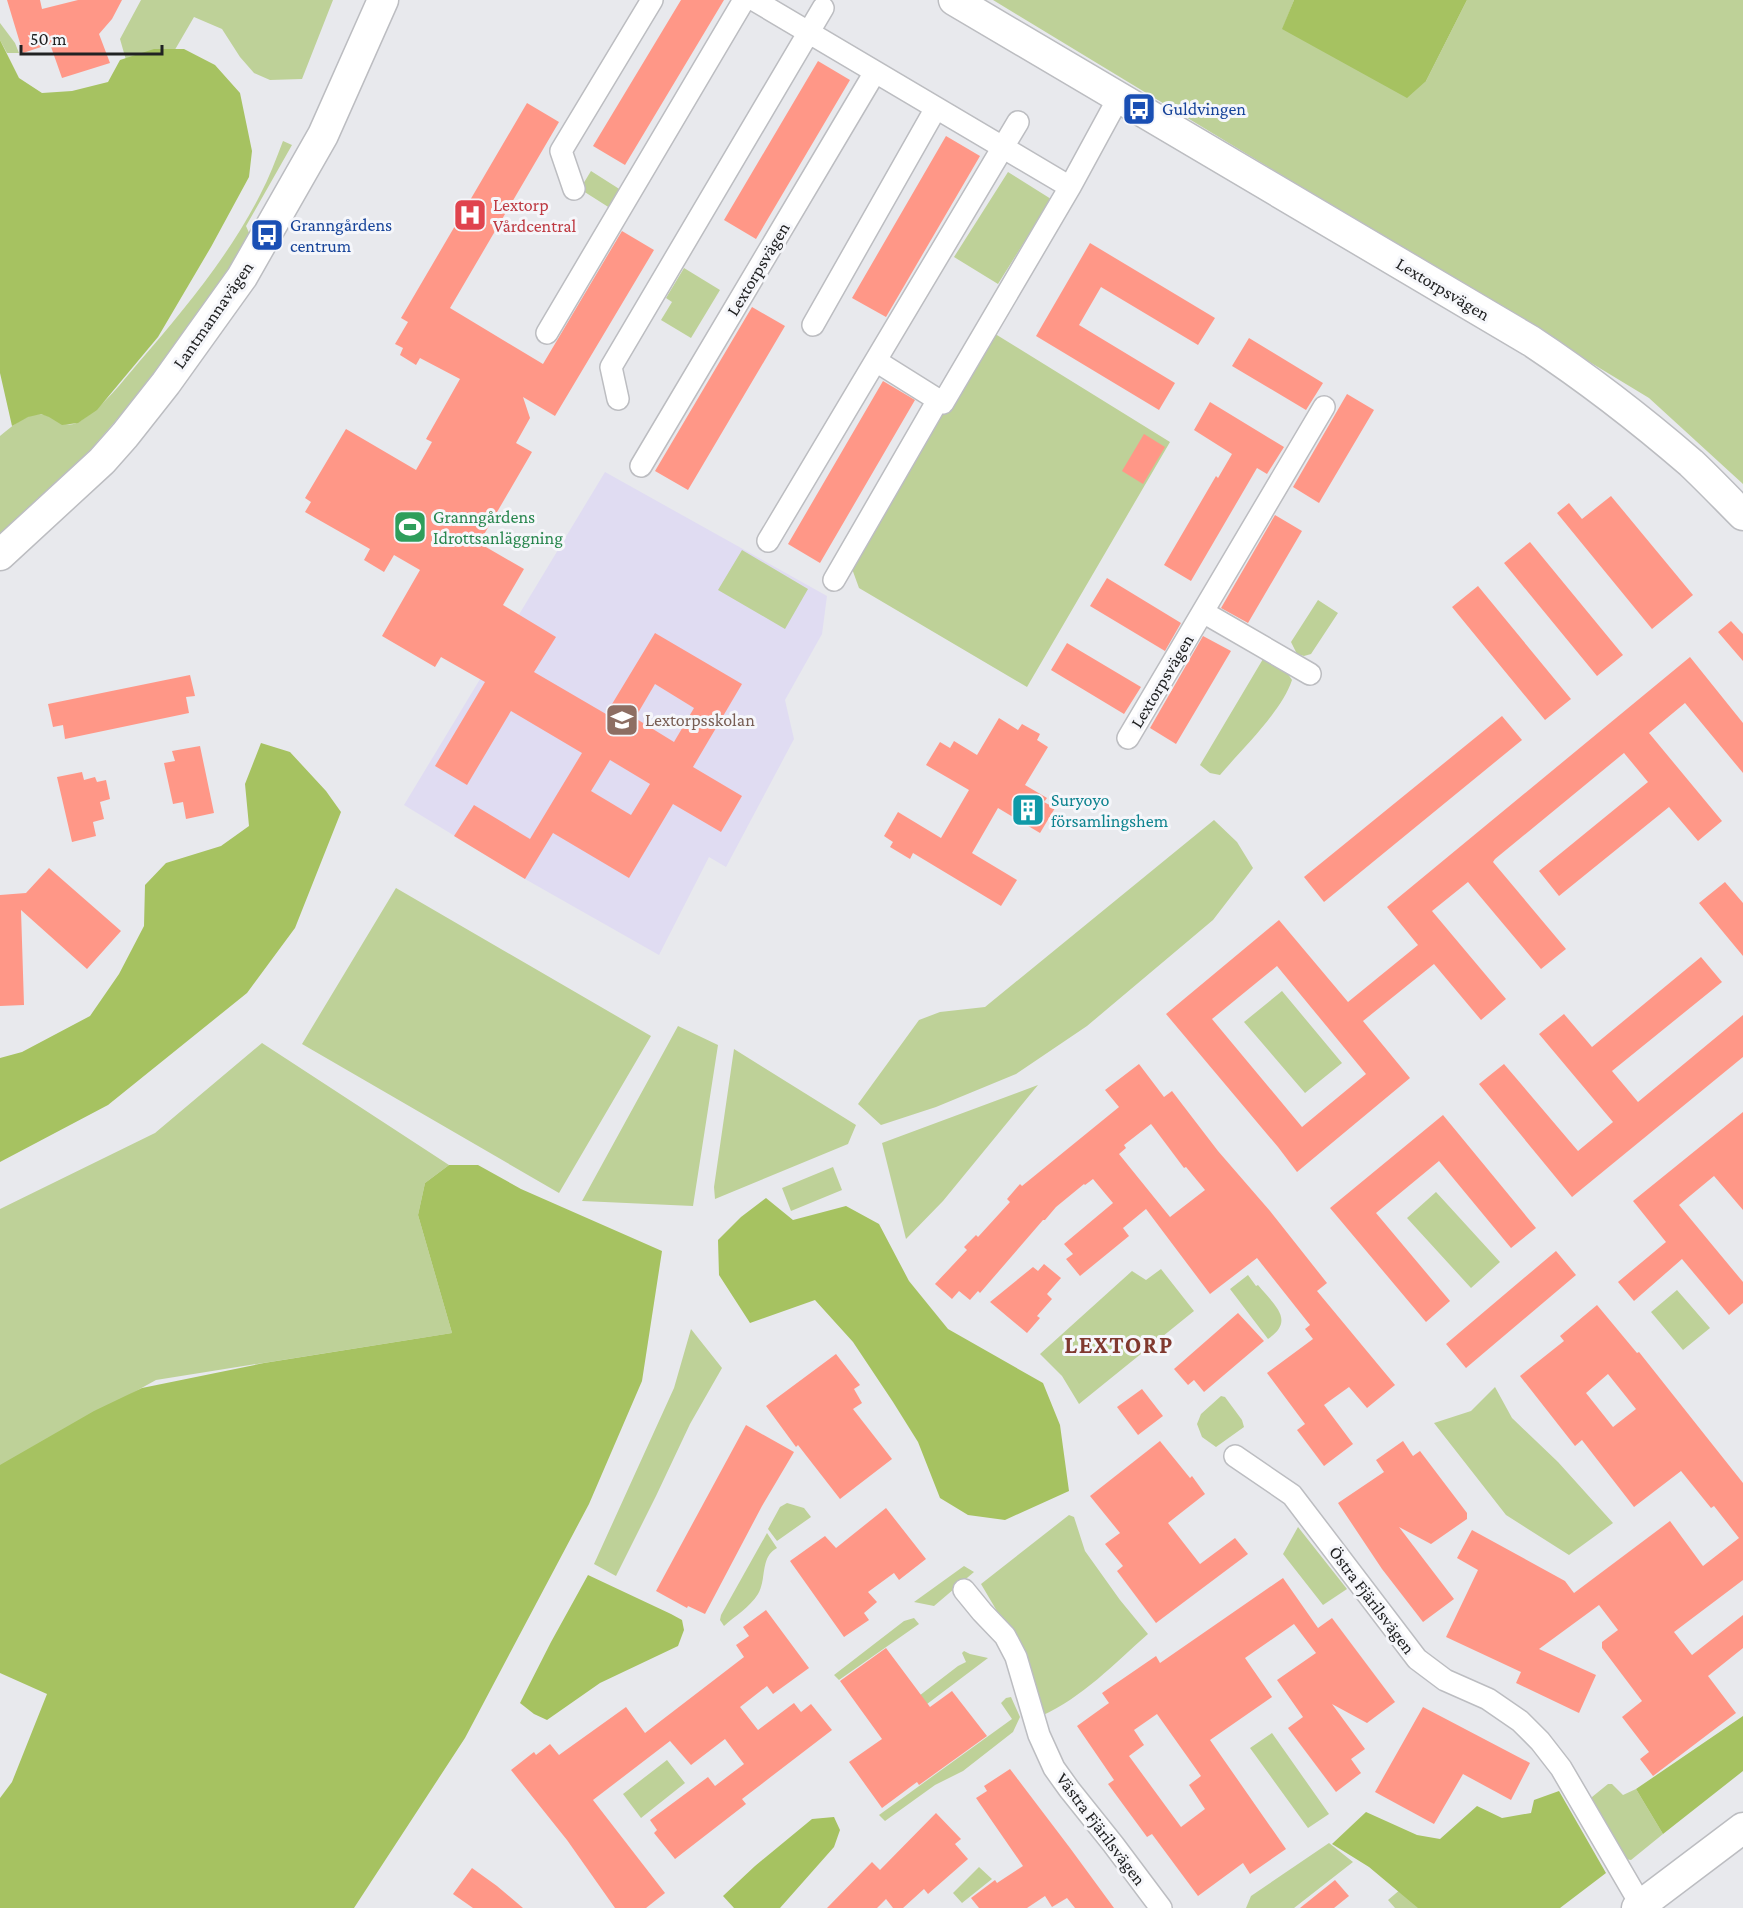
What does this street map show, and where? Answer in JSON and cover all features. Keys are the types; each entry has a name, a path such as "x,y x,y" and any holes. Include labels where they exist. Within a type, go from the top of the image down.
{"street":[{"name":"Lantmannavägen","path":"0,555 102,461 125,435 166,383 242,277 323,135 383,0"},
{"path":"574,189 561,151 652,0"},
{"path":"547,333 744,0"},
{"path":"754,0 1070,187"},
{"name":"Lextorpsvägen","path":"954,0 1531,340 1583,376 1642,422 1692,464 1743,515"},
{"path":"618,399 611,368 823,8"},
{"name":"Lextorpsvägen","path":"641,466 875,72"},
{"path":"876,361 943,403 1070,187 1119,97"},
{"path":"813,325 936,108"},
{"path":"768,541 1018,122"},
{"path":"834,580 938,400"},
{"name":"Lextorpsvägen","path":"1128,738 1324,408"},
{"path":"1203,612 1310,674"},
{"name":"Östra Fjärilsvägen","path":"1234,1456 1292,1495 1417,1659 1445,1680 1488,1699 1520,1721 1540,1741 1561,1768 1639,1907"},
{"name":"Västra Fjärilsvägen","path":"964,1590 1005,1636 1016,1658 1039,1735 1054,1768 1161,1908"},
{"path":"1639,1907 1743,1828"}],"shaded area":[{"name":"Lextorpsskolan","path":"605,472 827,596 822,634 785,700 794,739 726,867 709,857 659,955 525,879 404,805"}],"green space":[{"path":"141,0 333,0 302,79 270,80 254,73 240,57 222,29 194,17 162,72 130,74 120,39"},
{"path":"993,0 1294,0 1283,28 1426,81 1467,0 1743,0 1743,484 1649,398"},
{"path":"1294,0 1467,0 1426,81 1407,98 1282,29"},
{"path":"0,23 15,43 19,53 7,53 0,40"},
{"path":"0,40 19,78 42,93 72,91 108,82 120,60 154,49 184,49 215,65 240,93 252,151 249,177 158,337 97,410 78,423 62,425 41,414 28,417 12,426 0,373"},
{"path":"283,141 292,145 246,226 250,235 175,352 81,461 0,536 0,436 18,422 39,414 70,425 82,420 105,401 172,323 220,261 248,218"},
{"path":"591,171 624,192 613,210 580,189"},
{"path":"1008,172 1051,199 998,284 954,257"},
{"path":"684,268 720,290 691,338 661,320 672,302 666,298"},
{"path":"992,332 1170,442 1027,687 859,588 851,566"},
{"path":"742,550 808,589 785,629 718,590"},
{"path":"1318,600 1338,613 1311,654 1304,656 1297,654 1291,642"},
{"path":"1263,659 1286,671 1292,680 1287,692 1271,717 1220,775 1210,773 1200,765"},
{"path":"261,743 290,752 326,791 341,812 295,928 247,993 108,1105 0,1162 0,1058 22,1052 90,1016 119,974 144,926 145,885 166,863 221,846 249,826 245,784"},
{"path":"1214,820 1237,842 1253,868 1213,920 1087,1026 1016,1074 936,1107 881,1125 858,1104 919,1020 940,1012 985,1007"},
{"path":"396,888 651,1036 559,1193 302,1044"},
{"path":"1282,991 1342,1063 1305,1093 1244,1022"},
{"path":"678,1026 718,1045 693,1206 582,1201"},
{"path":"262,1043 449,1165 425,1183 418,1215 452,1333 156,1380 0,1466 0,1209 155,1133"},
{"path":"734,1049 856,1125 848,1144 715,1199 714,1187"},
{"path":"1038,1085 943,1201 906,1239 882,1143"},
{"path":"449,1165 478,1165 521,1189 662,1251 642,1381 589,1504 465,1738 354,1908 0,1908 0,1798 12,1782 47,1694 0,1673 0,1465 94,1411 142,1388 264,1363 452,1333 418,1215 425,1183"},
{"path":"833,1167 842,1190 791,1211 782,1188"},
{"path":"1436,1192 1500,1262 1471,1288 1407,1218"},
{"path":"766,1198 793,1220 846,1206 879,1224 909,1281 948,1329 1043,1383 1060,1425 1069,1491 1005,1520 968,1515 940,1498 918,1442 893,1402 853,1342 815,1300 750,1323 719,1275 718,1240 741,1217"},
{"path":"1161,1269 1194,1311 1079,1404 1062,1376 1040,1354 1132,1271 1146,1280"},
{"path":"1248,1275 1279,1312 1280,1325 1268,1339 1230,1289"},
{"path":"1677,1290 1710,1328 1683,1350 1651,1312"},
{"path":"691,1329 722,1368 690,1424 616,1576 594,1564 674,1388"},
{"path":"1495,1387 1512,1418 1558,1462 1613,1523 1569,1555 1506,1515 1434,1423 1471,1411"},
{"path":"1221,1396 1225,1397 1242,1420 1244,1427 1216,1447 1202,1437 1197,1424 1201,1414"},
{"path":"787,1503 804,1508 811,1517 777,1541 768,1529 780,1507"},
{"path":"1069,1515 1074,1517 1085,1551 1148,1634 1084,1690 1041,1716 1024,1657 981,1584"},
{"path":"1298,1527 1347,1589 1323,1605 1283,1554"},
{"path":"767,1533 777,1548 766,1562 761,1588 755,1599 724,1626 720,1620 721,1615"},
{"path":"964,1566 974,1572 934,1606 914,1602"},
{"path":"588,1575 682,1620 684,1630 678,1646 600,1683 547,1720 534,1714 520,1703"},
{"path":"914,1618 919,1624 839,1680 834,1675 904,1621"},
{"path":"964,1651 988,1658 882,1738 876,1729 966,1662 962,1653"},
{"path":"1011,1697 1020,1717 1013,1732 963,1771 935,1785 885,1821 879,1815 1012,1719 1001,1703"},
{"path":"1743,1716 1743,1771 1663,1834 1636,1789"},
{"path":"1272,1733 1329,1814 1308,1828 1250,1748"},
{"path":"667,1760 685,1783 641,1818 623,1794"},
{"path":"1608,1784 1612,1784 1623,1795 1636,1789 1663,1834 1631,1860 1625,1859 1592,1802 1592,1797"},
{"path":"1559,1791 1606,1873 1560,1908 1418,1908 1369,1867 1332,1844 1366,1812 1417,1835 1440,1839 1477,1806 1502,1818 1531,1813 1534,1800"},
{"path":"834,1817 840,1830 834,1847 780,1908 734,1908 723,1896 812,1819"},
{"path":"1329,1843 1353,1862 1294,1908 1246,1908 1251,1896"},
{"path":"1428,1866 1463,1908 1395,1908 1388,1900"},
{"path":"979,1867 992,1879 962,1903 953,1893"}],"building":[{"path":"7,0 40,0 42,9 78,0 122,0 112,19 99,34 110,63 62,78 50,44 23,53"},
{"path":"681,0 724,0 625,165 593,146"},
{"path":"818,61 850,80 756,239 724,220"},
{"path":"527,103 559,122 450,308 543,364 622,231 654,250 555,416 523,397 530,418 516,443 532,452 479,543 524,569 503,605 556,637 534,672 606,714 655,633 742,684 693,767 742,796 721,832 673,804 629,878 553,833 525,879 454,836 474,805 530,839 582,753 511,711 467,785 435,766 485,682 441,657 435,667 382,636 420,570 394,555 384,572 364,560 370,549 305,512 311,502 305,498 346,429 416,470 432,442 426,439 460,379 420,358 416,365 400,355 403,348 395,344 408,322 401,318","holes":["655,684 694,708 674,742 635,718","610,760 650,784 631,815 591,791"]},
{"path":"946,136 980,156 886,317 852,298"},
{"path":"1090,243 1215,318 1198,345 1101,287 1079,325 1175,383 1159,410 1036,336"},
{"path":"752,307 785,326 688,490 655,471"},
{"path":"1249,338 1323,383 1306,410 1232,366"},
{"path":"883,381 915,400 820,563 788,544"},
{"path":"1347,394 1374,410 1319,503 1293,487"},
{"path":"1210,402 1284,447 1267,474 1257,468 1191,581 1164,565 1216,476 1218,478 1232,454 1194,430"},
{"path":"1144,434 1165,447 1143,484 1122,471"},
{"path":"1611,496 1693,595 1652,629 1557,513 1569,503 1582,519"},
{"path":"1275,515 1302,531 1248,623 1221,608"},
{"path":"1530,542 1623,655 1597,676 1504,563"},
{"path":"1107,578 1181,623 1165,651 1090,606"},
{"path":"1478,586 1571,699 1545,720 1452,607"},
{"path":"1731,621 1743,634 1743,661 1718,632"},
{"path":"1203,636 1231,651 1176,744 1150,728"},
{"path":"1067,643 1141,687 1124,714 1051,670"},
{"path":"1690,657 1743,723 1743,773 1685,703 1649,733 1722,821 1698,841 1669,807 1559,896 1539,871 1648,782 1624,753 1495,859 1493,862 1566,949 1541,969 1468,882 1432,911 1506,999 1481,1020 1434,964 1363,1021 1410,1078 1297,1172 1166,1014 1279,920 1348,1002 1418,945 1387,907","holes":["1277,966 1366,1074 1302,1127 1212,1019"]},
{"path":"190,675 195,696 186,697 189,713 65,739 63,725 53,727 48,704"},
{"path":"1502,716 1522,740 1324,902 1304,877"},
{"name":"Suryoyo församlingshem","path":"999,718 1018,730 1022,724 1040,734 1037,740 1048,747 1025,785 1047,798 1044,802 1055,808 1040,833 998,808 972,853 1017,880 1001,906 913,853 910,859 890,847 893,842 884,836 898,812 941,838 969,790 926,765 940,742 950,748 954,741 977,755"},
{"path":"200,746 214,813 186,819 183,802 173,804 164,763 175,761 172,751"},
{"path":"82,772 84,780 95,777 97,782 106,780 110,799 100,802 104,819 93,822 96,836 72,842 57,777"},
{"path":"49,868 121,931 87,969 21,910 24,1005 0,1006 0,895 26,893"},
{"path":"1725,882 1743,903 1743,956 1699,903"},
{"path":"1701,957 1722,982 1612,1071 1638,1102 1743,1015 1743,1057 1572,1197 1479,1084 1504,1064 1578,1151 1613,1122 1539,1034 1564,1014 1592,1047"},
{"path":"1139,1064 1164,1097 1172,1091 1218,1151 1270,1211 1327,1283 1317,1291 1395,1385 1367,1408 1349,1387 1324,1405 1353,1444 1324,1466 1297,1430 1305,1424 1267,1373 1313,1339 1305,1329 1310,1325 1257,1258 1210,1294 1146,1209 1123,1228 1129,1236 1080,1276 1066,1259 1073,1254 1064,1244 1113,1203 1093,1179 1056,1207 980,1293 978,1291 970,1300 959,1291 952,1299 935,1284 967,1250 964,1247 976,1235 978,1237 1010,1202 1007,1199 1020,1184 1022,1186 1119,1107 1105,1090","holes":["1151,1124 1184,1168 1186,1167 1205,1190 1170,1217 1119,1154 1126,1148 1124,1145"]},
{"path":"1743,1112 1743,1210 1714,1176 1679,1205 1743,1282 1743,1303 1729,1315 1682,1259 1634,1301 1618,1282 1666,1242 1633,1201"},
{"path":"1443,1115 1536,1228 1511,1248 1439,1161 1376,1213 1450,1301 1426,1322 1330,1208"},
{"path":"1556,1251 1576,1275 1466,1368 1446,1344"},
{"path":"1044,1264 1061,1278 1047,1294 1052,1299 1037,1316 1040,1318 1027,1333 990,1302 1033,1267 1038,1271"},
{"path":"1597,1305 1637,1353 1639,1352 1743,1483 1743,1580 1674,1632 1692,1655 1743,1615 1743,1648 1708,1676 1736,1713 1653,1776 1640,1759 1649,1752 1622,1717 1642,1701 1602,1648 1602,1642 1618,1630 1599,1605 1539,1649 1596,1675 1579,1713 1516,1683 1521,1672 1446,1637 1478,1570 1457,1558 1472,1530 1565,1581 1574,1593 1670,1521 1703,1566 1739,1538 1714,1506 1711,1508 1681,1471 1634,1507 1582,1440 1575,1446 1520,1376 1564,1341 1560,1336","holes":["1608,1374 1636,1409 1613,1427 1586,1393"]},
{"path":"1238,1313 1264,1341 1204,1392 1194,1380 1188,1385 1174,1369"},
{"path":"836,1354 860,1385 854,1389 862,1403 853,1409 892,1459 840,1499 798,1445 796,1447 766,1406"},
{"path":"1142,1389 1163,1416 1138,1435 1117,1407"},
{"path":"746,1425 794,1452 762,1506 705,1614 688,1606 687,1608 656,1591"},
{"path":"1160,1441 1205,1494 1168,1523 1200,1564 1235,1538 1248,1554 1156,1623 1117,1571 1123,1566 1105,1544 1120,1533 1090,1496"},
{"path":"1403,1441 1413,1456 1420,1451 1467,1513 1467,1519 1431,1544 1399,1527 1454,1599 1423,1622 1382,1569 1338,1503 1384,1472 1376,1460"},
{"path":"886,1508 926,1559 899,1580 894,1573 868,1592 877,1602 864,1613 869,1620 844,1637 790,1561 825,1536 836,1548"},
{"path":"1283,1578 1318,1628 1332,1618 1395,1702 1367,1723 1332,1704 1365,1749 1351,1759 1361,1773 1336,1792 1288,1728 1303,1717 1277,1680 1316,1653 1294,1624 1245,1658 1272,1697 1210,1740 1286,1849 1250,1874 1243,1863 1198,1896 1152,1834 1147,1837 1108,1784 1114,1780 1077,1726 1109,1703 1102,1693 1156,1656 1160,1663","holes":["1157,1714 1201,1776 1189,1785 1205,1809 1181,1827 1129,1756 1144,1745 1134,1730"]},
{"path":"766,1610 809,1668 773,1694 767,1686 740,1707 758,1730 794,1703 801,1712 811,1704 832,1730 742,1799 746,1804 675,1859 654,1833 657,1830 650,1820 708,1777 715,1786 744,1764 725,1739 691,1765 670,1741 593,1800 665,1893 646,1908 615,1908 567,1840 511,1770 534,1752 536,1755 550,1744 559,1755 626,1707 645,1733 744,1657 736,1645 749,1636 743,1627"},
{"path":"886,1648 930,1707 952,1691 987,1736 919,1785 917,1782 882,1808 849,1762 882,1739 840,1681"},
{"path":"1423,1707 1530,1763 1511,1800 1463,1774 1434,1824 1375,1792"},
{"path":"1010,1769 1114,1908 1075,1908 1067,1898 1052,1907 1045,1896 1027,1908 979,1908 971,1898 995,1880 997,1883 1023,1866 976,1798 987,1791 984,1786"},
{"path":"936,1813 961,1839 955,1844 968,1859 928,1894 924,1889 903,1908 893,1908 886,1899 877,1908 827,1908 872,1862 880,1870"},
{"path":"472,1868 523,1908 473,1908 453,1894"},
{"path":"1335,1880 1349,1896 1334,1908 1300,1908"}],"place":[{"name":"Guldvingen","path":"1139,109"},
{"name":"Lextorp Vårdcentral","path":"470,215"},
{"name":"Granngårdens centrum","path":"267,235"},
{"name":"Granngårdens Idrottsanläggning","path":"410,527"},
{"name":"Lextorpsskolan","path":"622,720"},
{"name":"Suryoyo församlingshem","path":"1028,810"}],"district":[{"name":"LEXTORP","path":"1119,1345"}]}
